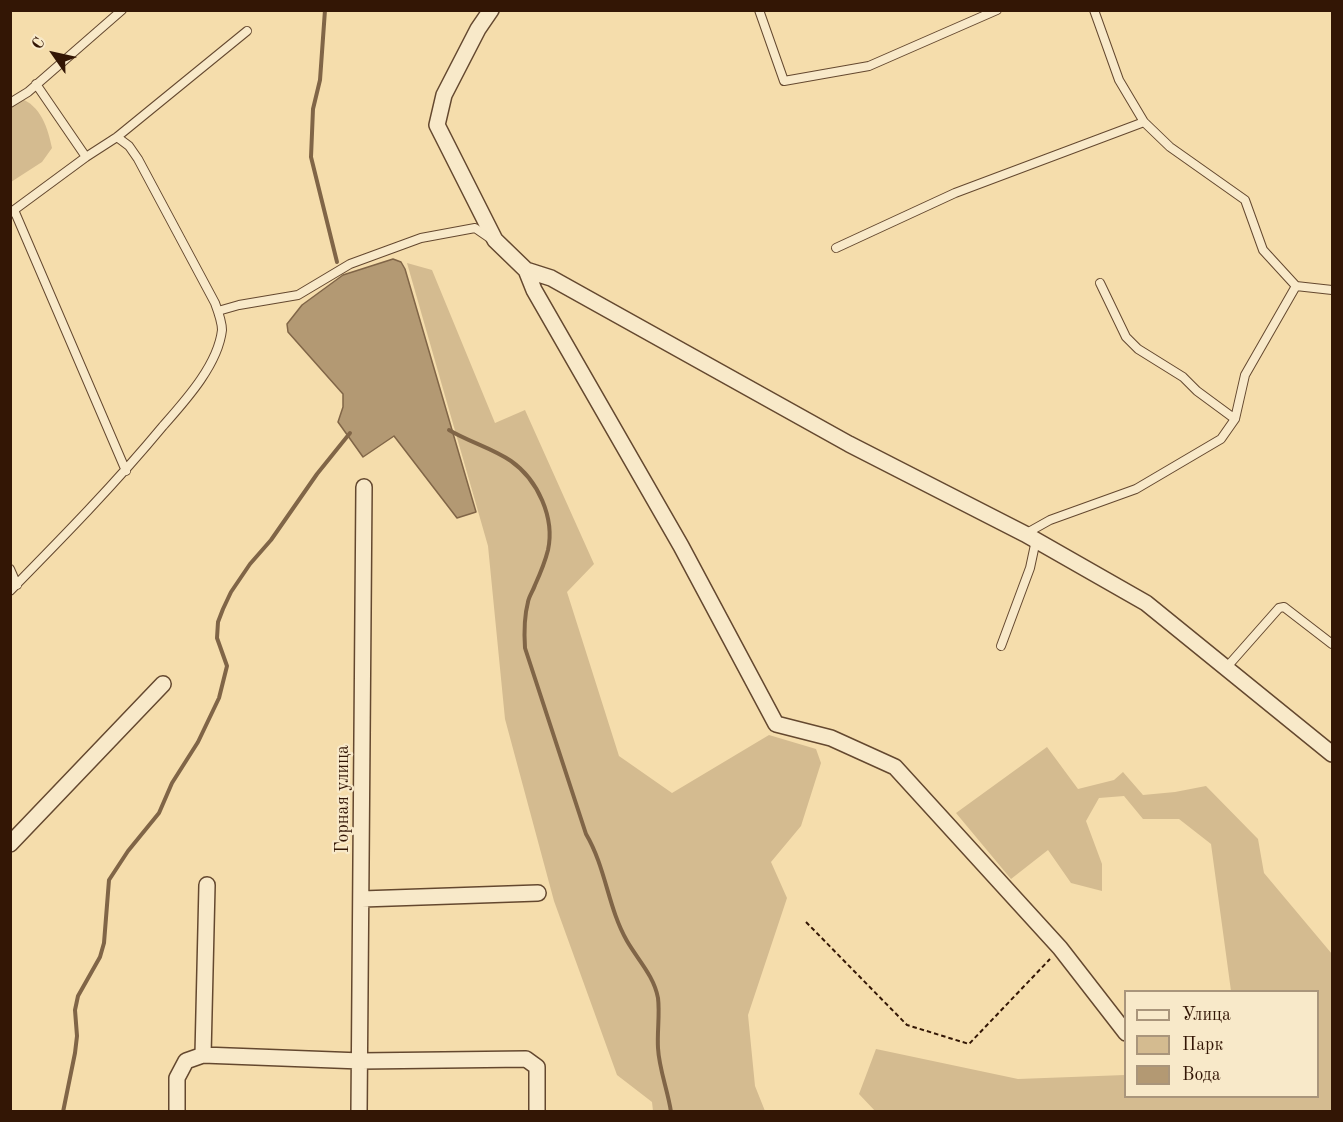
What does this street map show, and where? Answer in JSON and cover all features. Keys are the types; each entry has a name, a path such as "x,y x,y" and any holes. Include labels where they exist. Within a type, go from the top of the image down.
{"street":[{"path":"491,10 478,29 444,95 437,125 495,240 526,270 534,290 681,546 776,724 831,738 895,767 1060,948 1124,1032"},
{"path":"526,270 551,278 849,444 1031,537 1146,603 1332,754"},
{"name":"Горная улица","path":"359,1112 364,487"},
{"path":"10,844 163,684"},
{"path":"203,1054 207,885"},
{"path":"362,899 538,893"},
{"path":"177,1112 177,1078 186,1060 203,1054 361,1061 526,1059 537,1067 537,1112"}],"lane":[{"path":"10,103 36,84 122,10"},
{"path":"759,10 784,81 869,66 997,10"},
{"path":"1094,10 1119,80 1144,122 1170,147 1245,200 1263,250 1296,286 1332,290"},
{"path":"126,471 12,212 117,136 247,31"},
{"path":"36,84 86,157"},
{"path":"836,248 955,193 1144,122"},
{"path":"14,588 126,471 205,373 222,328 215,303 138,159 129,146 117,136"},
{"path":"218,312 238,305 298,295 350,264 421,238 475,228 495,240"},
{"path":"1100,283 1126,337 1138,349 1184,377 1197,391 1235,419"},
{"path":"1001,646 1030,568 1031,537 1050,520 1136,489 1221,439 1235,419 1245,375 1296,286"},
{"path":"10,569 14,588"},
{"path":"1226,668 1278,608 1284,607 1332,644"}],"path":[{"path":"806,922 907,1025 969,1044 1060,948"}],"green space":[{"path":"20,98 33,106 42,118 52,148 42,162 11,182 11,102"},
{"path":"407,263 432,270 495,423 525,410 594,564 567,592 619,756 672,793 769,735 816,749 821,763 801,826 771,862 787,898 748,1015 755,1086 765,1111 653,1111 652,1102 617,1075 554,901 505,719 488,546"},
{"path":"1047,747 1078,789 1114,780 1123,772 1143,795 1206,786 1258,839 1264,873 1332,954 1332,1111 876,1112 859,1094 876,1049 1018,1079 1124,1075 1124,1098 1319,1098 1319,990 1231,990 1211,844 1179,819 1143,819 1124,796 1099,798 1086,821 1102,864 1102,891 1071,883 1048,850 1011,879 956,813"}],"water":[{"path":"393,259 401,262 405,269 476,512 457,518 394,436 363,457 338,422 343,407 343,394 288,332 287,324 302,305 343,275"}],"waterway":[{"path":"325,10 320,80 313,109 311,157 337,262"},
{"path":"449,430 504,456 521,469 536,489 546,513 550,538 542,568 529,600 524,630 525,648 615,915 627,941 656,990 659,1004 659,1056 671,1112"},
{"path":"63,1112 75,1053 77,1036 75,1010 78,996 100,957 104,943 109,880 128,851 159,813 172,783 198,742 219,698 227,666 217,638 218,622 223,609 231,592 250,564 271,540 317,474 350,433"}]}
